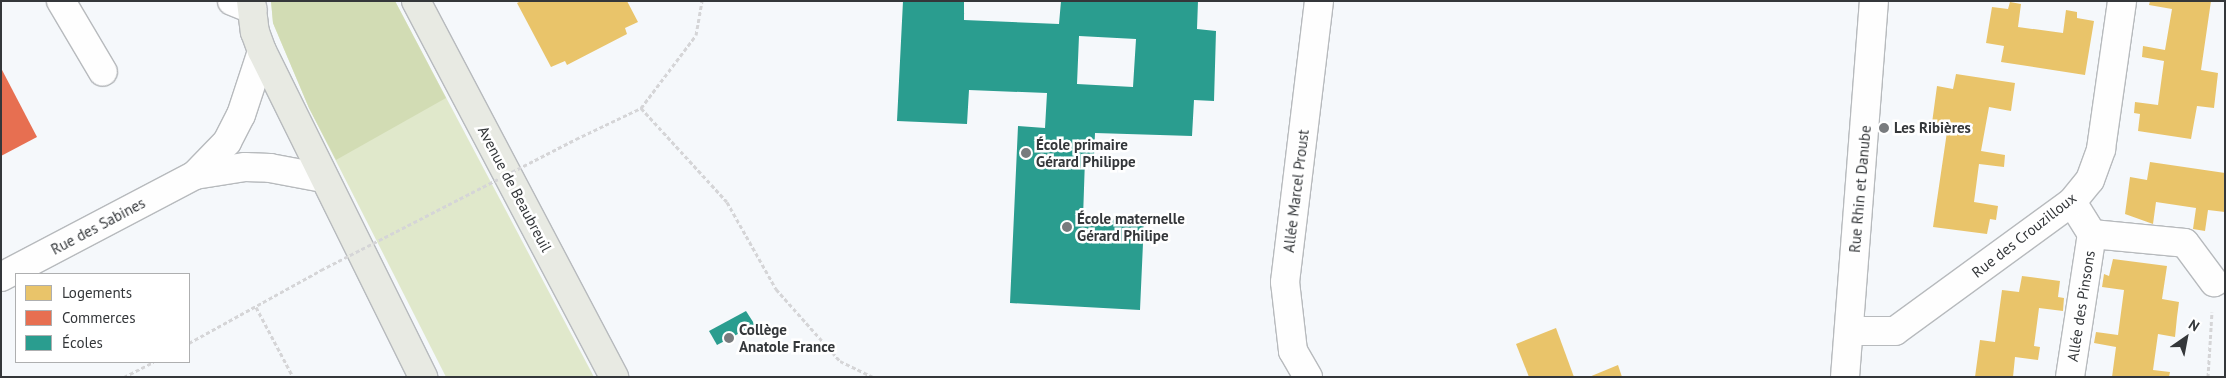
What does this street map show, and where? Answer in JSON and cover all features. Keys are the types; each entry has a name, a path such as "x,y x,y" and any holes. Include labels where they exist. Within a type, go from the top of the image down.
{"main road":[{"name":"Avenue de Beaubreuil","path":"416,1 614,377"},
{"path":"245,4 262,51 423,377"}],"street":[{"path":"61,1 103,72"},
{"name":"Allée Marcel Proust","path":"1308,377 1293,351 1285,282 1319,1"},
{"name":"Rue Rhin et Danube","path":"1845,377 1874,1"},
{"name":"Rue des Crouzilloux","path":"1848,331 1895,331 2072,202 2090,180 2101,150 2122,1"},
{"name":"Rue des Sabines","path":"1,277 195,175 227,142 241,115 262,51"},
{"name":"Rue des Sabines","path":"195,175 245,167 270,168 324,178"},
{"path":"2072,202 2092,234 2185,243 2214,282"},
{"name":"Allée des Pinsons","path":"2070,377 2092,234"}],"path":[{"path":"190,342 321,270 576,139 641,108 696,35 702,1"},
{"path":"641,108 727,202 776,289 840,361 873,377"},
{"path":"2208,377 2214,282"},
{"path":"256,307 293,377"},
{"path":"124,377 151,363"}],"green space":[{"path":"271,1 395,1 594,377 446,377 309,108 273,23"},
{"path":"271,1 395,1 446,98 336,160 309,108 273,23"}],"building: Logements":[{"path":"521,1 627,1 638,22 625,28 627,34 567,65 565,61 551,67 517,3"},
{"path":"2150,1 2211,1 2201,70 2218,73 2214,108 2197,106 2191,139 2138,131 2140,114 2134,113 2135,102 2158,105 2164,61 2142,57 2143,46 2165,50 2172,9 2149,5"},
{"path":"2010,2 2021,4 2018,27 2063,33 2066,10 2077,12 2077,18 2094,21 2085,75 2001,62 2004,46 1986,43 1992,7 2008,9"},
{"path":"1956,74 2015,83 2011,111 1989,107 1981,151 2005,155 2004,167 1979,164 1974,202 1998,206 1996,220 1990,219 1987,234 1933,227 1948,125 1932,123 1937,86 1953,89"},
{"path":"2150,162 2225,173 2225,212 2208,210 2205,231 2193,229 2196,208 2156,202 2153,224 2125,214 2130,177 2147,180"},
{"path":"2113,259 2167,266 2162,299 2179,302 2175,337 2158,334 2153,370 2170,372 2169,377 2112,377 2116,347 2094,343 2096,332 2118,335 2124,290 2102,287 2104,274 2109,276"},
{"path":"2022,276 2060,281 2058,297 2064,298 2063,311 2039,308 2034,346 2040,347 2038,360 2015,357 2013,377 1975,377 1980,340 1995,342 2002,290 2019,292"},
{"path":"1556,328 1574,377 1529,377 1516,344"},
{"path":"1618,365 1622,377 1589,377"}],"building: Commerces":[{"path":"1,68 37,137 1,156"}],"building: Écoles":[{"path":"903,1 964,1 964,20 1059,24 1061,1 1198,1 1197,29 1216,31 1214,101 1194,100 1192,136 1095,133 1094,158 1085,159 1083,218 1144,221 1140,310 1010,303 1018,126 1045,128 1047,93 969,90 967,124 897,121","holes":["1079,36 1136,39 1133,87 1077,84"]},
{"path":"746,311 755,325 717,345 709,331"}],"place":[{"name":"Les Ribières","path":"1884,128"},
{"name":"École primaire Gérard Philippe","path":"1026,153"},
{"name":"École maternelle Gérard Philipe","path":"1067,227"},
{"name":"Collège Anatole France","path":"729,338"}]}
